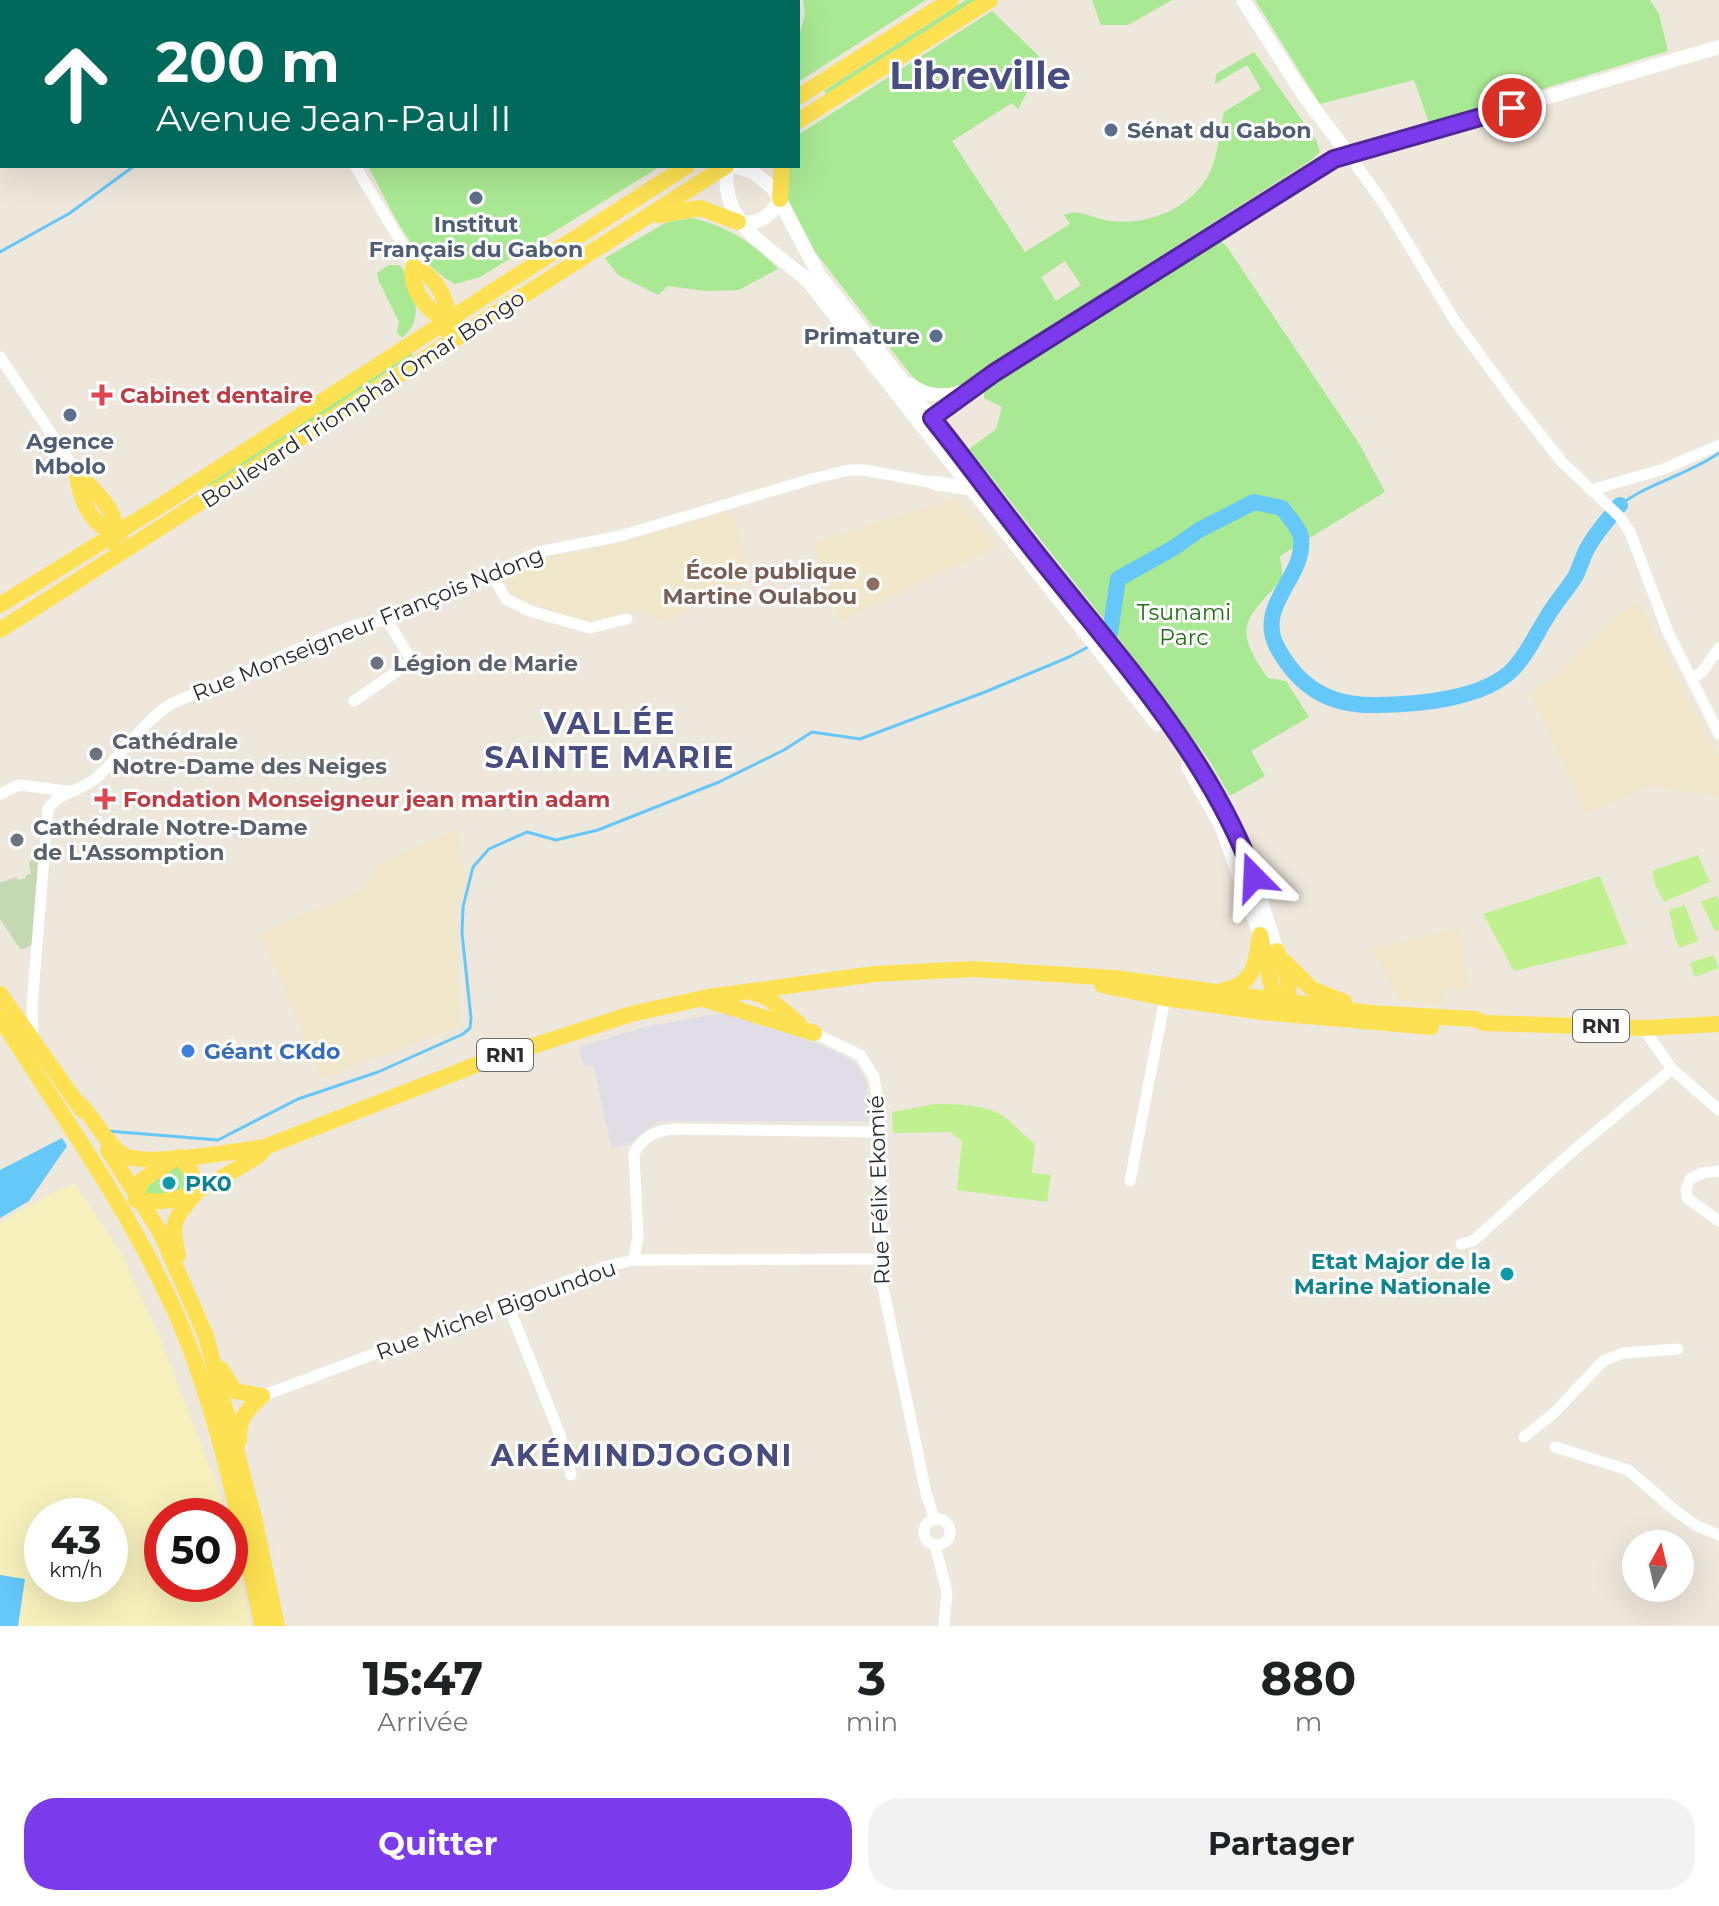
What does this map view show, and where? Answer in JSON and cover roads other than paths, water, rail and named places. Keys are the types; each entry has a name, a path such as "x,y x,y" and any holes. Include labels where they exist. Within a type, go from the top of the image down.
{"main road":[{"path":"800,96 951,0"},
{"path":"800,120 990,0"},
{"path":"1243,0 1303,94 1349,155 1719,47"},
{"path":"800,104 837,72"},
{"path":"800,127 817,110"},
{"name":"Boulevard Triomphal Omar Bongo","path":"0,605 160,506 684,168"},
{"path":"595,225 627,212 704,168"},
{"name":"Boulevard Triomphal Omar Bongo","path":"0,629 725,168"},
{"path":"728,168 725,179 728,197 738,222 808,281 927,421 1098,640 1168,737 1225,834 1260,935 1272,989 1283,1003 1303,1013 1384,1025"},
{"path":"734,168 762,178 773,188 819,275 900,377 950,460 1186,747 1224,807 1244,849 1290,988 1283,1003 1274,1009 1169,995"},
{"path":"629,229 666,213 688,209 706,210 738,222 763,220 780,199 782,168"},
{"path":"369,394 444,334 448,321 448,308 436,286 424,272 413,267 413,280 423,300 437,317 448,321 469,321 514,295 546,282"},
{"path":"436,286 465,300 489,295"},
{"path":"398,351 417,331 423,300"},
{"path":"900,377 921,392 936,395 949,396 970,389"},
{"path":"935,483 950,475 950,460"},
{"path":"0,629 110,546 115,533 114,520 103,499 77,472"},
{"path":"77,472 89,512 103,529 128,535 141,531 203,493 234,481"},
{"path":"935,483 973,489"},
{"path":"103,499 131,512 160,506"},
{"path":"66,562 84,543 89,512"},
{"path":"1203,991 1233,988 1247,980 1255,963 1260,935"},
{"path":"1277,951 1301,980 1325,997 1413,1016"},
{"name":"RN1","path":"265,1147 262,1154 200,1189 167,1200 138,1197 144,1178 179,1157 241,1153 265,1147 478,1064 631,1014 701,999 805,983 899,971 1000,970 1072,977 1114,989 1384,1025 1472,1029 1483,1023"},
{"path":"785,1020 789,995 805,983"},
{"path":"757,991 758,1006 768,1016 785,1020"},
{"name":"RN1","path":"1169,995 1203,991 1283,1003 1475,1019 1483,1023 1643,1028 1719,1024"},
{"path":"701,999 785,1020 814,1033"},
{"path":"3,1007 33,1040 77,1102 90,1126"},
{"path":"3,1007 16,1043 137,1234 176,1314 207,1399 262,1626"},
{"path":"16,1043 32,1056 107,1150 160,1232 186,1287 214,1359 277,1626"},
{"path":"107,1150 134,1159 179,1157 193,1172 193,1181 200,1189"},
{"path":"186,1287 173,1226 176,1217 200,1189 202,1155"},
{"path":"138,1197 139,1213 170,1275 191,1327 208,1381 207,1399"},
{"path":"214,1359 235,1391 262,1396"},
{"path":"238,1455 239,1423 247,1409 262,1396"}],"street":[{"path":"927,421 970,389 1295,183 1334,159 1349,155 1384,204 1455,321 1541,438 1620,517 1639,552 1662,616 1719,734"},
{"path":"356,168 413,267"},
{"path":"0,357 77,472"},
{"path":"1591,490 1664,469 1719,445"},
{"name":"Rue Monseigneur François Ndong","path":"33,995 48,809 60,797 92,782 125,751 159,711 171,704 332,634 356,625 387,620 428,604 538,552 620,536 849,470 935,483"},
{"path":"491,573 506,599 530,611 590,628 627,619"},
{"path":"354,701 412,661 387,620"},
{"path":"1692,679 1702,672 1719,648"},
{"path":"0,794 19,785 60,791 79,788"},
{"path":"3,1007 22,1009 33,995"},
{"path":"33,995 33,1040"},
{"path":"1130,1181 1169,995"},
{"path":"1643,1028 1672,1069 1719,1110"},
{"name":"Rue Félix Ekomié","path":"814,1033 866,1060 876,1087 882,1290 935,1520"},
{"path":"1461,1244 1473,1241 1574,1150 1672,1069"},
{"path":"634,1260 638,1236 634,1153 649,1136 661,1130 676,1129 879,1132"},
{"path":"1719,1171 1702,1173 1690,1179 1686,1189 1687,1198 1719,1221"},
{"name":"Rue Michel Bigoundou","path":"262,1396 608,1266 634,1260 880,1259"},
{"path":"508,1305 555,1423 571,1475"},
{"path":"1524,1437 1554,1413 1603,1361 1623,1353 1678,1349"},
{"path":"1555,1447 1628,1470 1677,1512 1697,1526 1719,1535"},
{"path":"935,1520 943,1521 950,1532 947,1540 935,1545 928,1542 924,1535 925,1527 935,1520"},
{"path":"935,1545 947,1592 944,1626"}],"water":[{"path":"62,1138 67,1146 29,1201 0,1218 0,1170"},
{"path":"0,1575 24,1579 18,1626 0,1626"}],"waterway":[{"path":"0,252 70,213 131,168"},
{"path":"1620,505 1719,453"},
{"path":"1110,633 1118,579 1199,530 1254,502 1282,508 1301,538 1301,552 1296,566 1272,618 1277,647 1295,674 1318,692 1344,702 1392,705 1450,698 1486,687 1514,668 1575,577 1594,537 1620,505"},
{"path":"108,1131 218,1140 298,1099 378,1072 463,1034 470,1028 471,1018 462,933 463,907 473,867 489,849 527,832 556,840 598,830 719,782 784,750 812,732 860,739 985,692 1088,647"}],"place":[{"name":"Sénat du Gabon","path":"1111,130"},
{"name":"Institut Français du Gabon","path":"476,198"},
{"name":"Primature","path":"936,336"},
{"name":"Cabinet dentaire","path":"102,395"},
{"name":"Agence Mbolo","path":"70,415"},
{"name":"École publique Martine Oulabou","path":"873,584"},
{"name":"Légion de Marie","path":"377,663"},
{"name":"Cathédrale Notre-Dame des Neiges","path":"96,754"},
{"name":"Fondation Monseigneur jean martin adam","path":"105,799"},
{"name":"Cathédrale Notre-Dame de L'Assomption","path":"17,840"},
{"name":"Géant CKdo","path":"188,1051"},
{"name":"PK0","path":"169,1183"},
{"name":"Etat Major de la Marine Nationale","path":"1507,1274"}],"district":[{"name":"Libreville","path":"980,75"},
{"name":"VALLÉE SAINTE MARIE","path":"610,740"},
{"name":"AKÉMINDJOGONI","path":"642,1455"}],"park label":[{"name":"Tsunami Parc","path":"1184,624"}]}
